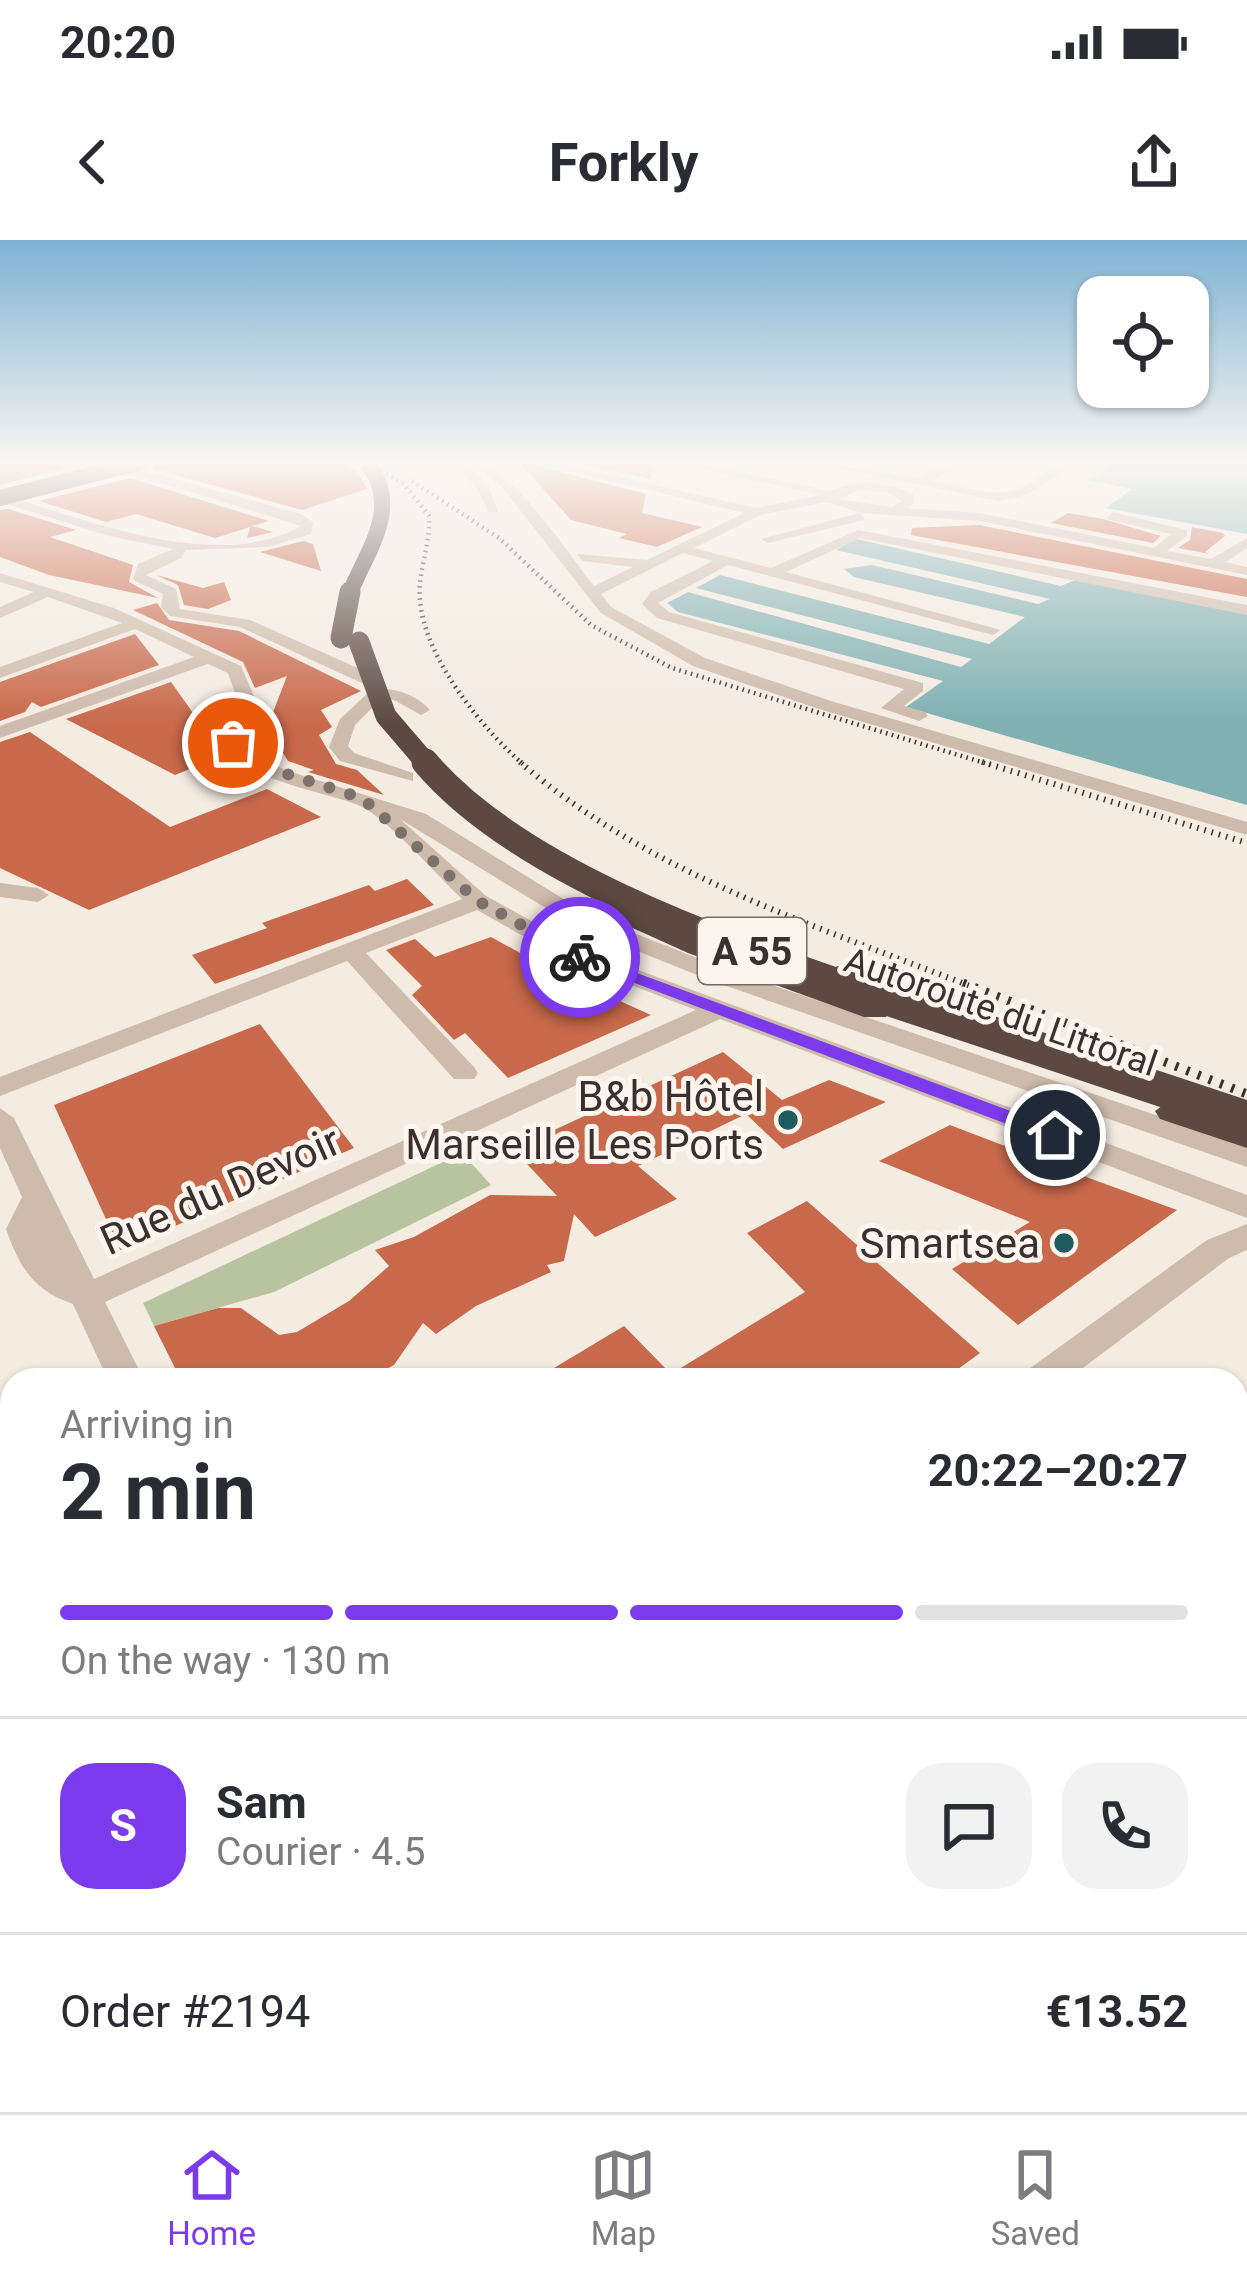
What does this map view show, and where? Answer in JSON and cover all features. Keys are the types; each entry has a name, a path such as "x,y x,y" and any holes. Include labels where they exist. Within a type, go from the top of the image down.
{"highway":[{"name":"Autoroute du Littoral","path":"369,548 345,604 342,656 368,722 414,777 524,859 698,947 1247,1136"},
{"name":"Autoroute du Littoral","path":"383,548 362,602 358,635 365,676 397,733 469,804 581,875 723,940 1247,1118"}],"street":[{"path":"180,548 176,555 143,567 138,577 171,592 175,613 244,623 296,643 372,682 377,694"},
{"path":"554,548 589,594 645,634 759,684 1247,829"},
{"path":"576,548 645,634"},
{"path":"589,594 689,548"},
{"path":"695,548 725,561 993,630"},
{"path":"771,573 826,548"},
{"path":"932,548 1247,610"},
{"path":"1139,548 1247,571"},
{"path":"1157,552 1162,548"},
{"path":"1214,564 1239,553"},
{"path":"582,556 619,565 657,564"},
{"path":"725,561 656,596 650,604 663,615 917,687 890,708 1247,812"},
{"path":"0,577 137,623 235,670 244,696 231,726 233,743 247,758 278,774 419,818 564,910 656,953 1247,1157"},
{"path":"0,613 47,592"},
{"path":"0,673 137,623"},
{"path":"0,732 211,657"},
{"path":"406,777 347,757 338,747 346,723 377,694 398,695 421,710"},
{"path":"362,798 478,901 575,955 1247,1207"},
{"path":"0,890 38,895"},
{"path":"0,1087 478,901"},
{"path":"352,953 464,1073"},
{"name":"Rue du Devoir","path":"87,1296 715,1011"},
{"path":"0,1118 38,1196 22,1229 37,1270 47,1282 87,1296 120,1368"},
{"path":"1057,1368 1218,1250 1247,1236"}],"green space":[{"path":"462,1153 491,1185 274,1292 154,1326 143,1303"}],"water":[{"path":"898,548 1061,586 1080,578 1247,614 1247,805 906,707 943,681 678,612 667,603 688,592 961,667 972,659 696,588 720,575 989,644 1025,617 854,577 844,569 872,565 1038,604 1050,599 836,550"}],"building":[{"path":"0,548 84,548 133,565 129,582 158,598 49,575 0,557"},
{"path":"314,548 321,571 260,552"},
{"path":"983,548 1095,548 1247,579 1247,597"},
{"path":"156,575 203,588 224,582 231,600 208,609 184,605 178,585"},
{"path":"157,603 169,620 239,631 361,691 321,710 332,727 319,735 336,764 357,770 384,795 308,772 314,770 288,761 267,728 287,676 255,688 243,662 133,610"},
{"path":"135,634 159,665 41,707 32,702 25,712 0,721 0,682"},
{"path":"171,682 215,744 207,762 175,775 66,719"},
{"path":"30,732 170,827 267,789 321,817 89,910 0,868 0,742"},
{"path":"407,879 434,905 215,984 192,955 267,928 262,923 369,885 375,891"},
{"path":"491,937 651,1015 508,1078 465,1033 454,1040 412,995 422,986 386,950 415,939 435,957"},
{"path":"260,1024 354,1148 120,1250 54,1105"},
{"path":"723,1052 782,1100 829,1080 886,1102 783,1149 746,1114 638,1166 677,1199 595,1237 574,1214 564,1261 547,1265 551,1272 476,1306 436,1334 423,1323 388,1368 175,1368 154,1326 218,1308 241,1308 279,1335 297,1332 349,1301 389,1266 375,1250 414,1237 490,1195 557,1196 513,1149"},
{"name":"Smartsea","path":"950,1125 1177,1210 1018,1325 952,1269 1030,1222 879,1161"},
{"path":"807,1201 980,1353 959,1368 681,1368 805,1292 747,1233"},
{"path":"624,1326 665,1368 554,1368"}],"railway":[{"path":"426,548 420,600 432,645 474,712 524,765"},
{"path":"510,548 591,625 672,668 991,765"},
{"path":"520,762 623,836 678,866 793,918 970,986"},
{"path":"982,762 1247,843"},
{"path":"963,983 1247,1094"}],"way so far":[{"path":"233,743 247,758 278,774 362,798 478,901 580,957"}],"place":[{"name":"B&b Hôtel Marseille Les Ports","path":"788,1120"},
{"name":"Smartsea","path":"1064,1243"}],"route":[{"path":"580,957 1055,1135"}]}
